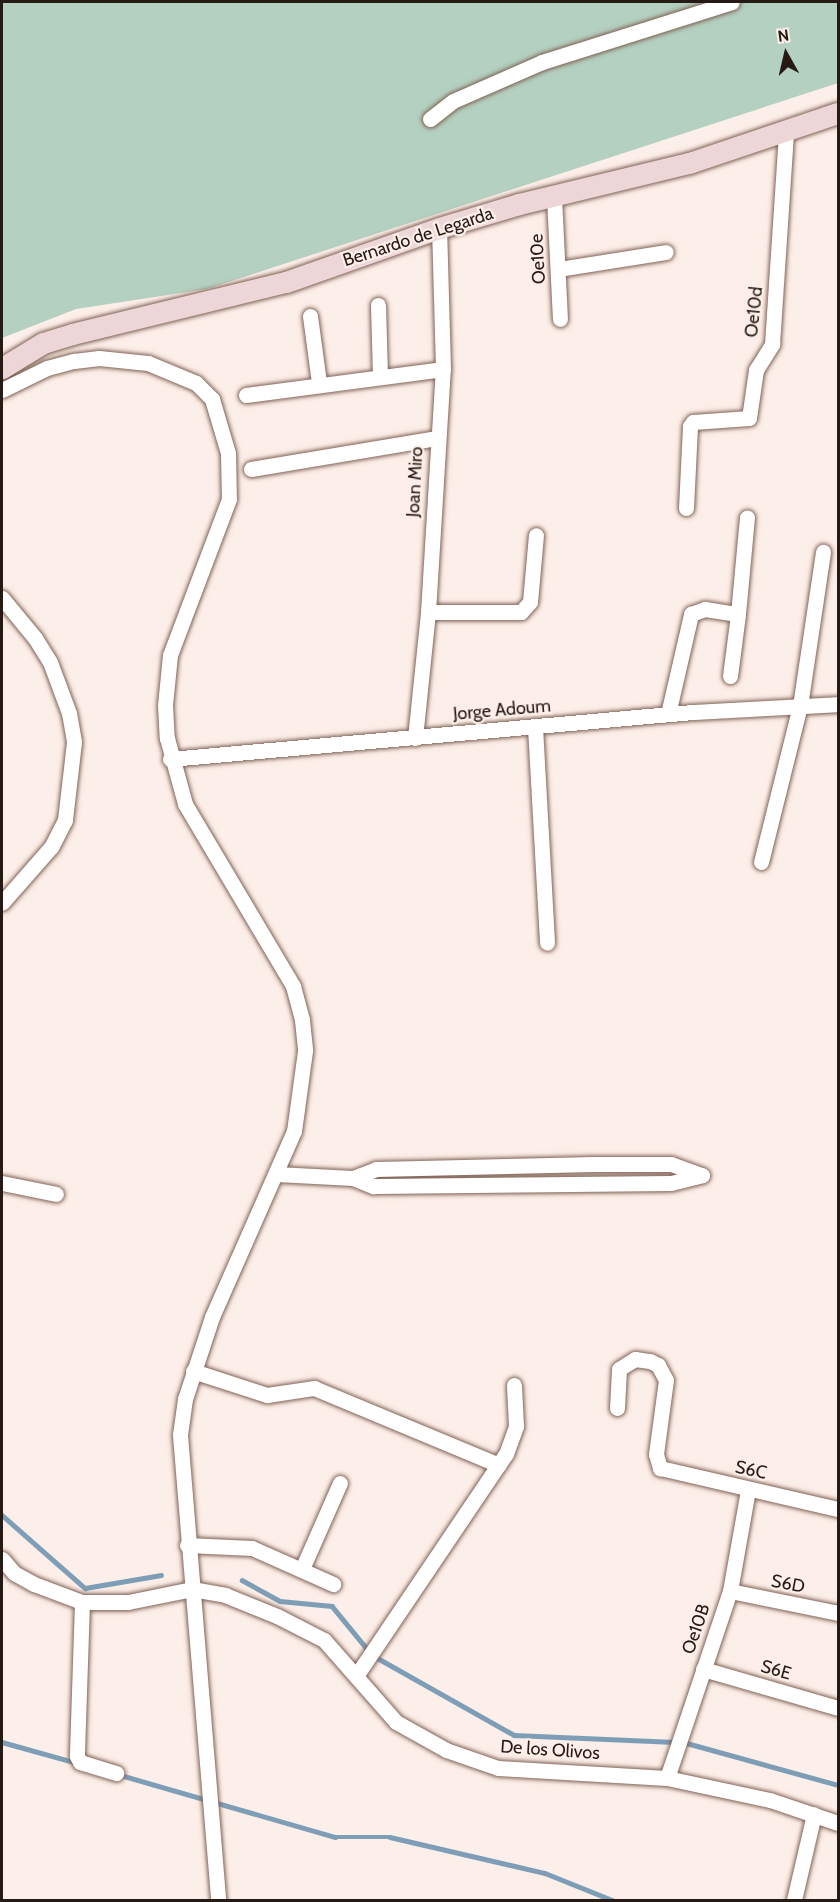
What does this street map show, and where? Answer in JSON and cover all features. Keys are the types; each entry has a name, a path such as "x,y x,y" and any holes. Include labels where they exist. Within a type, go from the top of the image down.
{"street":[{"path":"430,119 453,101 542,62 732,2"},
{"name":"Bernardo de Legarda","path":"2,368 43,343 286,282 439,228 554,196 688,163 838,113"},
{"name":"Oe10d","path":"686,508 690,426 693,422 749,418 756,370 772,344 786,132"},
{"name":"Oe10e","path":"554,196 560,319"},
{"name":"Joan Miro","path":"415,738 428,612 443,369 439,228"},
{"path":"559,269 666,252"},
{"path":"378,305 380,375"},
{"path":"310,316 319,383"},
{"path":"2,390 47,368 99,358 148,363 172,370 196,383 212,399 228,453 229,499 170,656 165,705 170,759 185,804 281,961 302,1020 302,1091 294,1131 234,1263 193,1371 180,1435 187,1545 218,1900"},
{"path":"246,395 319,383 443,369"},
{"path":"251,469 437,438"},
{"path":"730,676 747,517"},
{"path":"428,612 521,612 530,602 536,535"},
{"path":"761,861 800,706 823,552"},
{"path":"2,598 35,638 50,662 69,713 74,742 65,820 51,847 2,903"},
{"path":"668,714 691,614 705,609 738,614"},
{"name":"Jorge Adoum","path":"170,759 668,714 838,704"},
{"path":"535,727 548,943"},
{"path":"276,1174 352,1178 373,1186 671,1183 702,1175 659,1163 376,1169 352,1178"},
{"path":"512,1166 513,1185"},
{"path":"2,1183 56,1194"},
{"name":"S6C","path":"617,1408 616,1383 622,1365 645,1359 658,1365 667,1389 656,1454 658,1465 669,1472 838,1509"},
{"path":"193,1371 267,1395 314,1388 499,1465"},
{"path":"356,1676 380,1645 499,1465 516,1426 514,1386"},
{"path":"302,1569 340,1483"},
{"name":"Oe10B","path":"671,1779 734,1592 752,1491"},
{"path":"187,1545 252,1548 333,1584"},
{"name":"De los Olivos","path":"2,1558 14,1573 34,1584 82,1602 128,1602 192,1589 225,1595 308,1631 336,1652 396,1722 425,1740 482,1763 528,1772 671,1779 814,1814 838,1823"},
{"name":"S6D","path":"734,1592 838,1613"},
{"path":"82,1602 78,1760 116,1773"},
{"name":"S6E","path":"707,1671 838,1708"},
{"path":"794,1900 814,1814"}],"green space":[{"path":"2,2 838,2 838,83 207,289 76,309 2,338"}],"waterway":[{"path":"2,1515 85,1588 161,1575"},
{"path":"242,1580 280,1601 332,1606 368,1650"},
{"path":"374,1656 514,1735 675,1742"},
{"path":"2,1742 77,1763"},
{"path":"683,1742 838,1785"},
{"path":"117,1774 335,1837 390,1837 545,1873 612,1900"}]}
